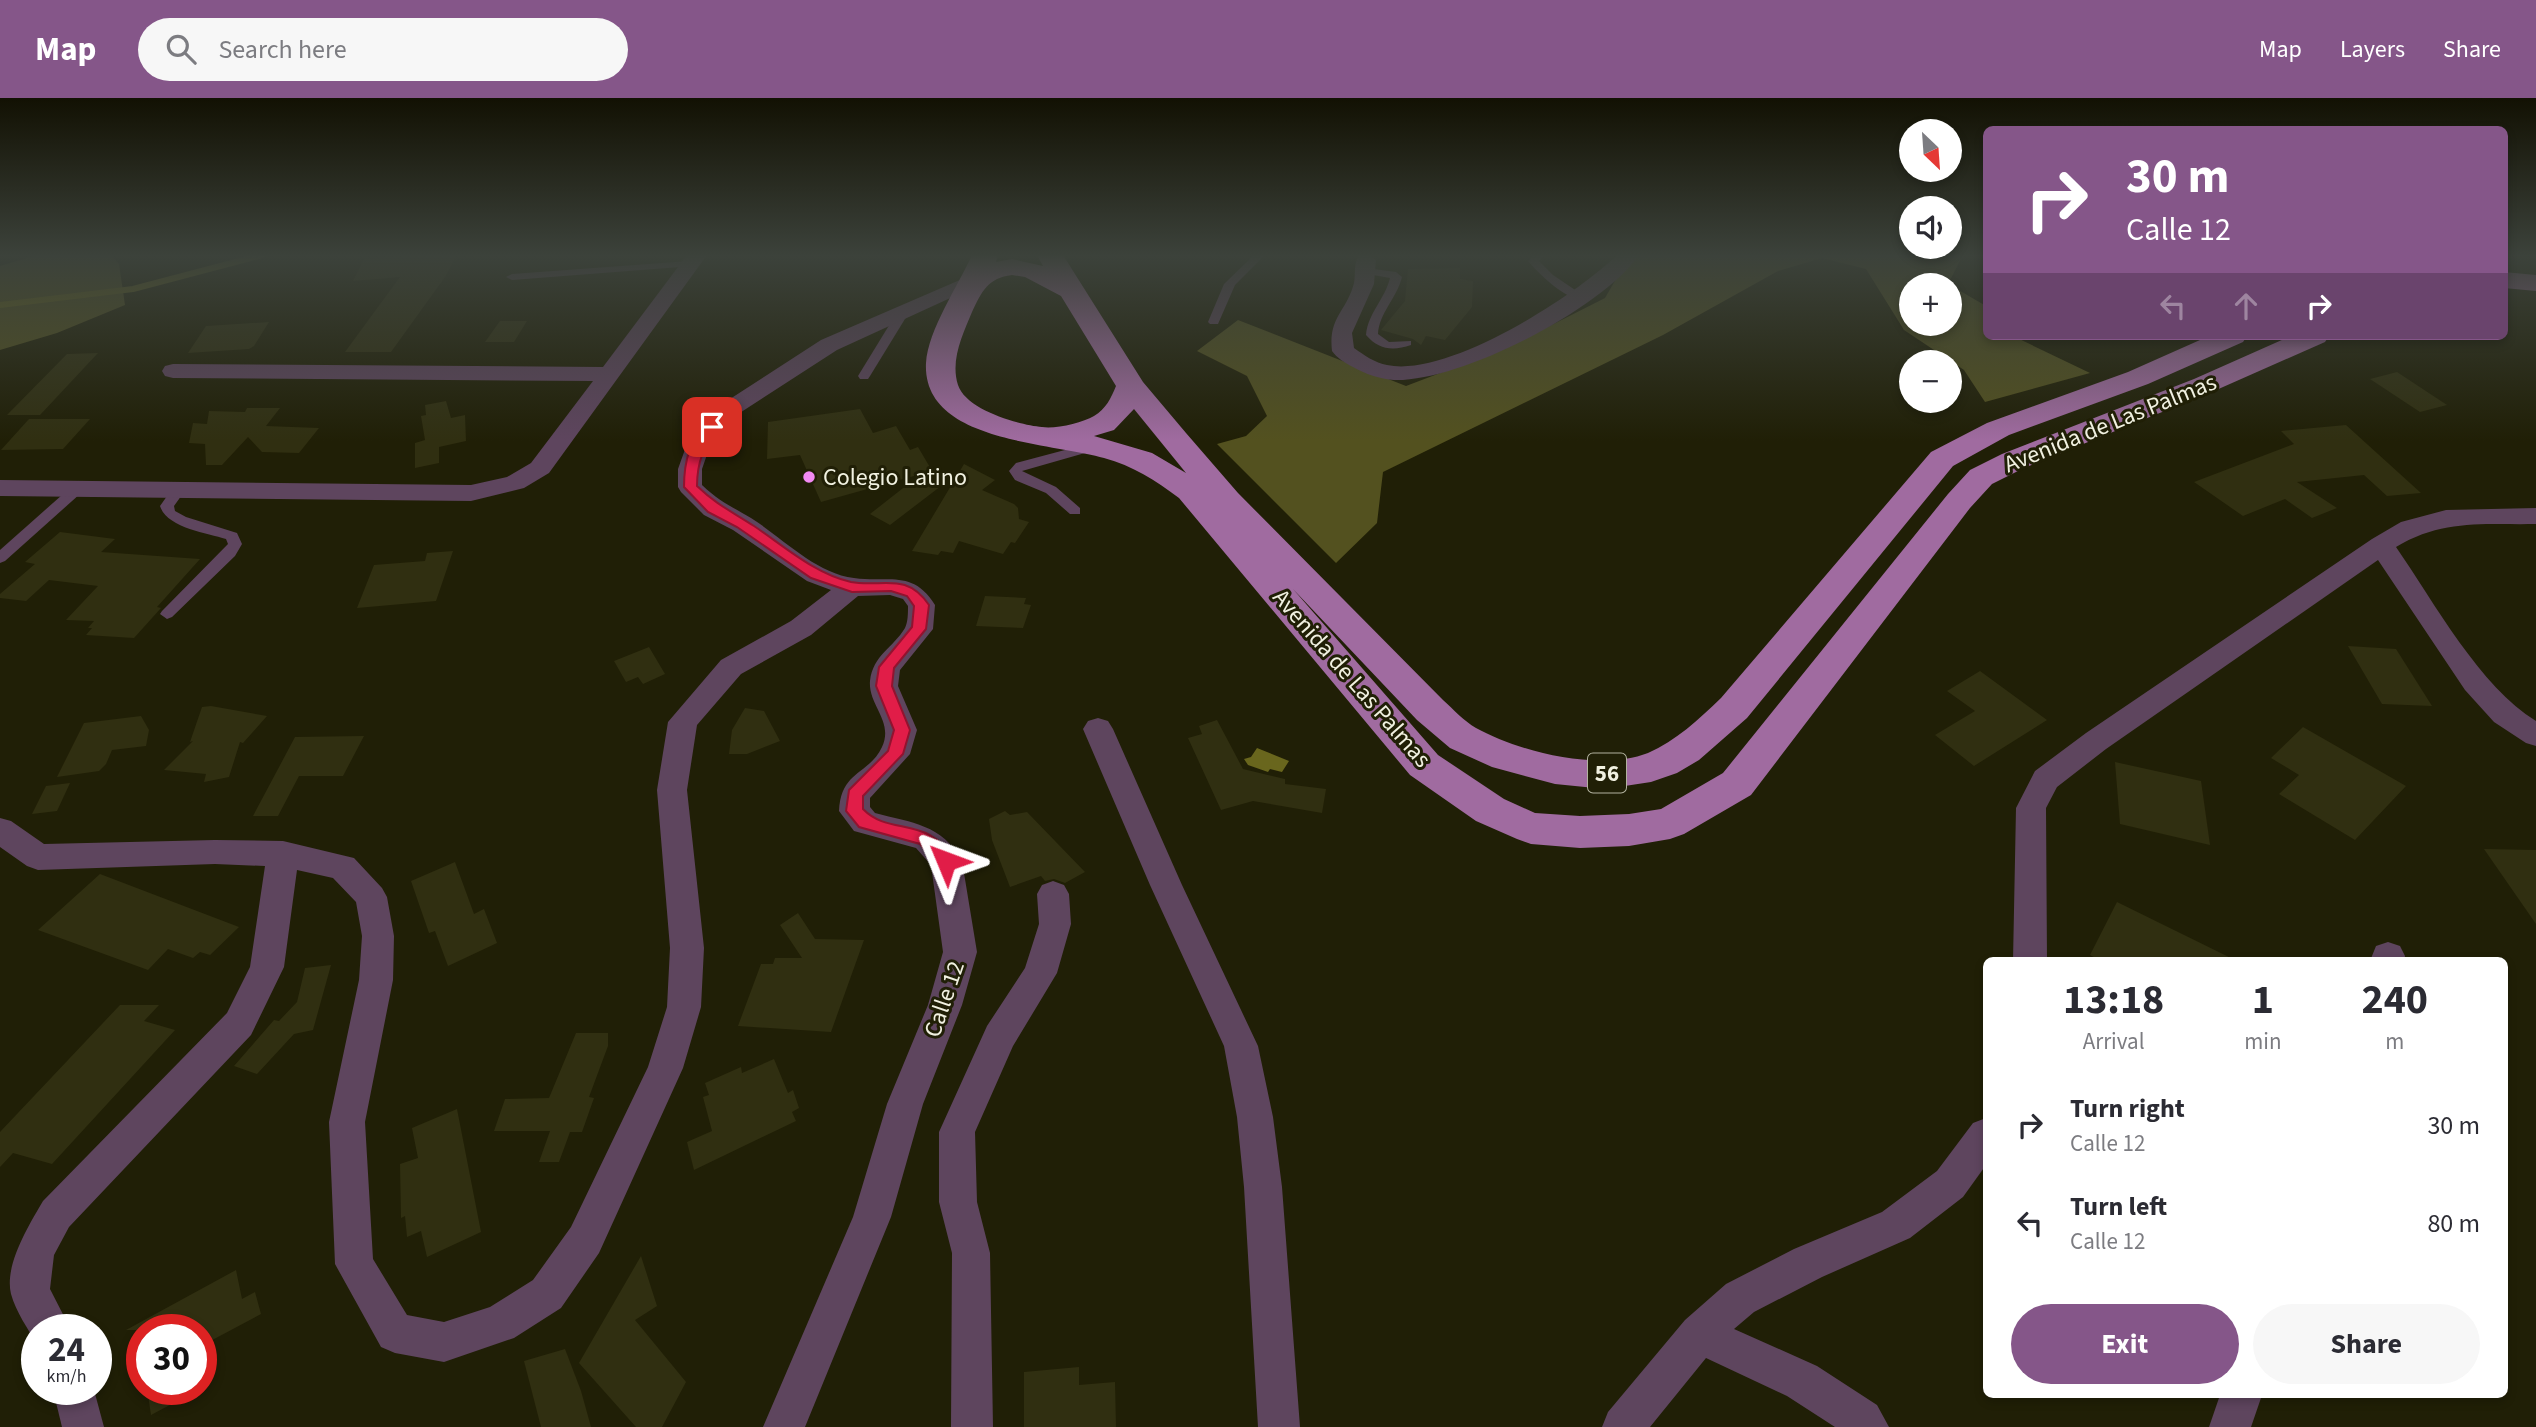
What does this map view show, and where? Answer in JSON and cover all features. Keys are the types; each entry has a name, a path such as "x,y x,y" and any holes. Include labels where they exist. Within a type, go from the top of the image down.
{"main road":[{"name":"Avenida de Las Palmas","path":"958,317 941,363 944,387 957,405 993,425 1095,446 1160,469 1190,491 1424,765 1490,810 1531,828 1580,832 1629,830 1670,823 1737,784 1959,501 1981,477 2048,445 2204,385 2306,340"},
{"name":"Avenida de Las Palmas","path":"1086,317 1131,386 1227,500 1430,709 1461,737 1540,766 1580,774 1618,773 1650,768 1702,739 1734,708 1942,458 1997,429 2138,378 2224,340"},
{"path":"1023,433 1058,433 1086,429 1111,420 1123,407 1131,386"}],"street":[{"path":"0,488 177,492 471,493 515,483 540,468 651,317"},
{"name":"Calle 12","path":"784,1427 872,1217 905,1104 945,1005 960,952 946,861 926,839 865,822 854,811 855,794 895,754 902,730 884,686 886,667 919,629 922,605 912,593 892,586 852,587 816,575 742,524 713,509 690,487 690,469 699,441 724,413 829,345 895,317"},
{"path":"1349,317 1341,333 1343,351 1366,367 1395,373 1437,368 1501,341 1545,317"},
{"path":"173,371 609,374"},
{"path":"2030,957 2031,808 2046,779 2096,741 2381,545 2410,528 2446,518 2536,516"},
{"path":"2381,545 2475,683 2504,715 2536,735"},
{"path":"0,830 38,857 215,852 283,854 343,867 371,897 378,936 376,979 347,1122 354,1264 395,1333 444,1342 500,1324 547,1294 585,1240 665,1069 684,1007 687,948 672,790 683,722 731,667 801,628 852,587"},
{"path":"1098,729 1241,1046 1255,1117 1263,1187 1279,1427"},
{"path":"42,1314 30,1292 35,1251 56,1214 239,1024 267,967 283,854"},
{"path":"972,1427 971,1253 958,1202 957,1132 999,1037 1040,973 1055,924 1053,894"},
{"path":"1623,1427 1699,1334 1740,1298 1808,1263 1896,1225 1950,1185 1983,1139"},
{"path":"1699,1334 1802,1381 1862,1420 1868,1427"},
{"path":"2230,1427 2240,1398"},
{"path":"78,1405 83,1427"}],"lane":[{"path":"864,376 900,317"},
{"path":"1214,322 1216,317"},
{"path":"1376,317 1371,327 1372,335 1387,346 1396,347 1407,343"},
{"path":"1075,511 1051,490 1020,477 1015,471 1021,466 1095,446"},
{"path":"0,558 76,490"},
{"path":"167,614 230,553 235,544 232,537 181,520 169,513 167,506 177,492"}],"shaded area":[{"path":"0,317 96,317 57,333 0,350"},
{"path":"1567,317 1695,317 1383,472 1377,523 1336,563 1217,444 1246,436 1267,416 1247,376 1197,351 1238,320 1406,386 1506,348"},
{"path":"1962,317 1983,317 1983,340 2021,340 2090,373 1985,402 1962,369 1962,350 1934,350 1913,336 1962,336"},
{"path":"1257,748 1289,761 1282,772 1270,769 1268,772 1248,765 1244,759 1251,757"}],"building":[{"path":"371,317 416,317 391,352 345,352"},
{"path":"1392,317 1464,317 1445,340 1426,336 1421,345 1413,339 1381,330"},
{"path":"500,321 527,321 514,342 485,342"},
{"path":"269,322 254,346 249,349 188,353 206,326"},
{"path":"98,353 40,415 7,415 67,354"},
{"path":"2397,372 2447,405 2420,412 2370,379"},
{"path":"446,401 451,418 465,415 466,441 439,447 439,463 415,468 415,443 425,440 421,416 426,415 425,405"},
{"path":"247,408 280,408 266,426 319,428 299,453 262,452 248,437 222,465 206,465 205,444 189,443 193,423 207,424 209,411 245,412"},
{"path":"860,409 873,433 896,426 910,450 918,447 941,486 890,525 870,514 921,474 821,502 800,455 767,459 768,422"},
{"path":"29,419 90,419 63,449 1,450"},
{"path":"2346,425 2421,493 2387,496 2364,475 2297,482 2337,508 2312,518 2285,499 2243,516 2194,482 2294,444 2281,431"},
{"path":"964,464 995,480 982,490 1014,504 1018,508 1019,519 1029,522 1015,543 1011,542 1003,554 959,541 953,553 941,551 938,555 912,551"},
{"path":"60,532 115,539 101,552 200,559 157,607 161,608 134,638 86,635 94,621 66,620 98,586 49,580 26,601 0,598 0,594 35,564 25,562"},
{"path":"453,551 436,601 357,608 374,565 425,561 427,553"},
{"path":"985,596 1026,598 1024,604 1031,605 1023,628 976,626"},
{"path":"2348,646 2396,649 2432,706 2382,704"},
{"path":"649,647 665,674 643,684 638,677 626,682 614,661"},
{"path":"1980,671 2047,720 1974,766 1935,735 1975,711 1947,691"},
{"path":"211,706 267,716 243,743 240,742 229,777 204,782 206,774 164,770 193,741 190,742 202,707"},
{"path":"745,708 764,711 780,741 747,754 729,754 732,730"},
{"path":"141,716 149,730 146,746 112,750 106,764 99,771 57,777 84,723"},
{"path":"1217,720 1243,769 1285,779 1285,784 1326,789 1322,813 1253,801 1221,810 1188,738 1202,734 1199,726"},
{"path":"2303,727 2406,786 2355,840 2279,794 2299,775 2271,758"},
{"path":"364,736 343,776 299,776 278,816 253,816 295,737"},
{"path":"2115,762 2201,781 2210,845 2120,824"},
{"path":"70,783 57,811 32,814 46,786"},
{"path":"1005,811 1010,815 1027,812 1085,872 1065,883 1054,879 1045,881 1041,876 1010,887 992,840 989,819"},
{"path":"2484,849 2536,850 2536,924"},
{"path":"455,862 474,914 484,909 497,943 448,966 435,931 429,933 411,881"},
{"path":"100,874 239,927 210,955 200,952 193,958 168,949 148,970 38,930"},
{"path":"2117,902 2229,957 2094,957 2090,955"},
{"path":"798,913 815,939 864,940 831,1032 738,1026 761,964 773,964 775,958 802,958 780,925"},
{"path":"331,965 313,1030 294,1034 257,1074 234,1066 274,1020 279,1021 297,1002 305,968"},
{"path":"120,1005 159,1005 144,1021 175,1030 52,1164 13,1153 0,1167 0,1132"},
{"path":"576,1033 608,1033 608,1046 589,1097 594,1098 582,1132 570,1132 559,1162 539,1162 550,1131 494,1131 505,1099 549,1098"},
{"path":"774,1059 788,1093 793,1090 799,1108 792,1112 796,1121 694,1170 687,1142 712,1131 703,1097 709,1095 705,1083 741,1067 742,1073"},
{"path":"457,1109 481,1232 427,1257 421,1231 407,1237 405,1216 401,1218 400,1164 418,1158 412,1128"},
{"path":"641,1256 657,1306 635,1320 686,1382 662,1427 636,1427 579,1363"},
{"path":"236,1270 242,1299 255,1292 261,1314 217,1337 217,1314 155,1314"},
{"path":"565,1349 591,1427 541,1427 524,1361"},
{"path":"1079,1367 1079,1385 1115,1382 1116,1427 1024,1427 1024,1372"},
{"path":"150,1405 170,1405 151,1415"}],"place":[{"name":"Colegio Latino","path":"809,477"}],"route":[{"path":"712,427 699,441 690,469 690,487 713,509 742,524 816,575 852,587 892,586 912,593 922,605 919,629 886,667 884,686 902,730 895,754 855,794 854,811 865,822 926,839 946,861"}]}
